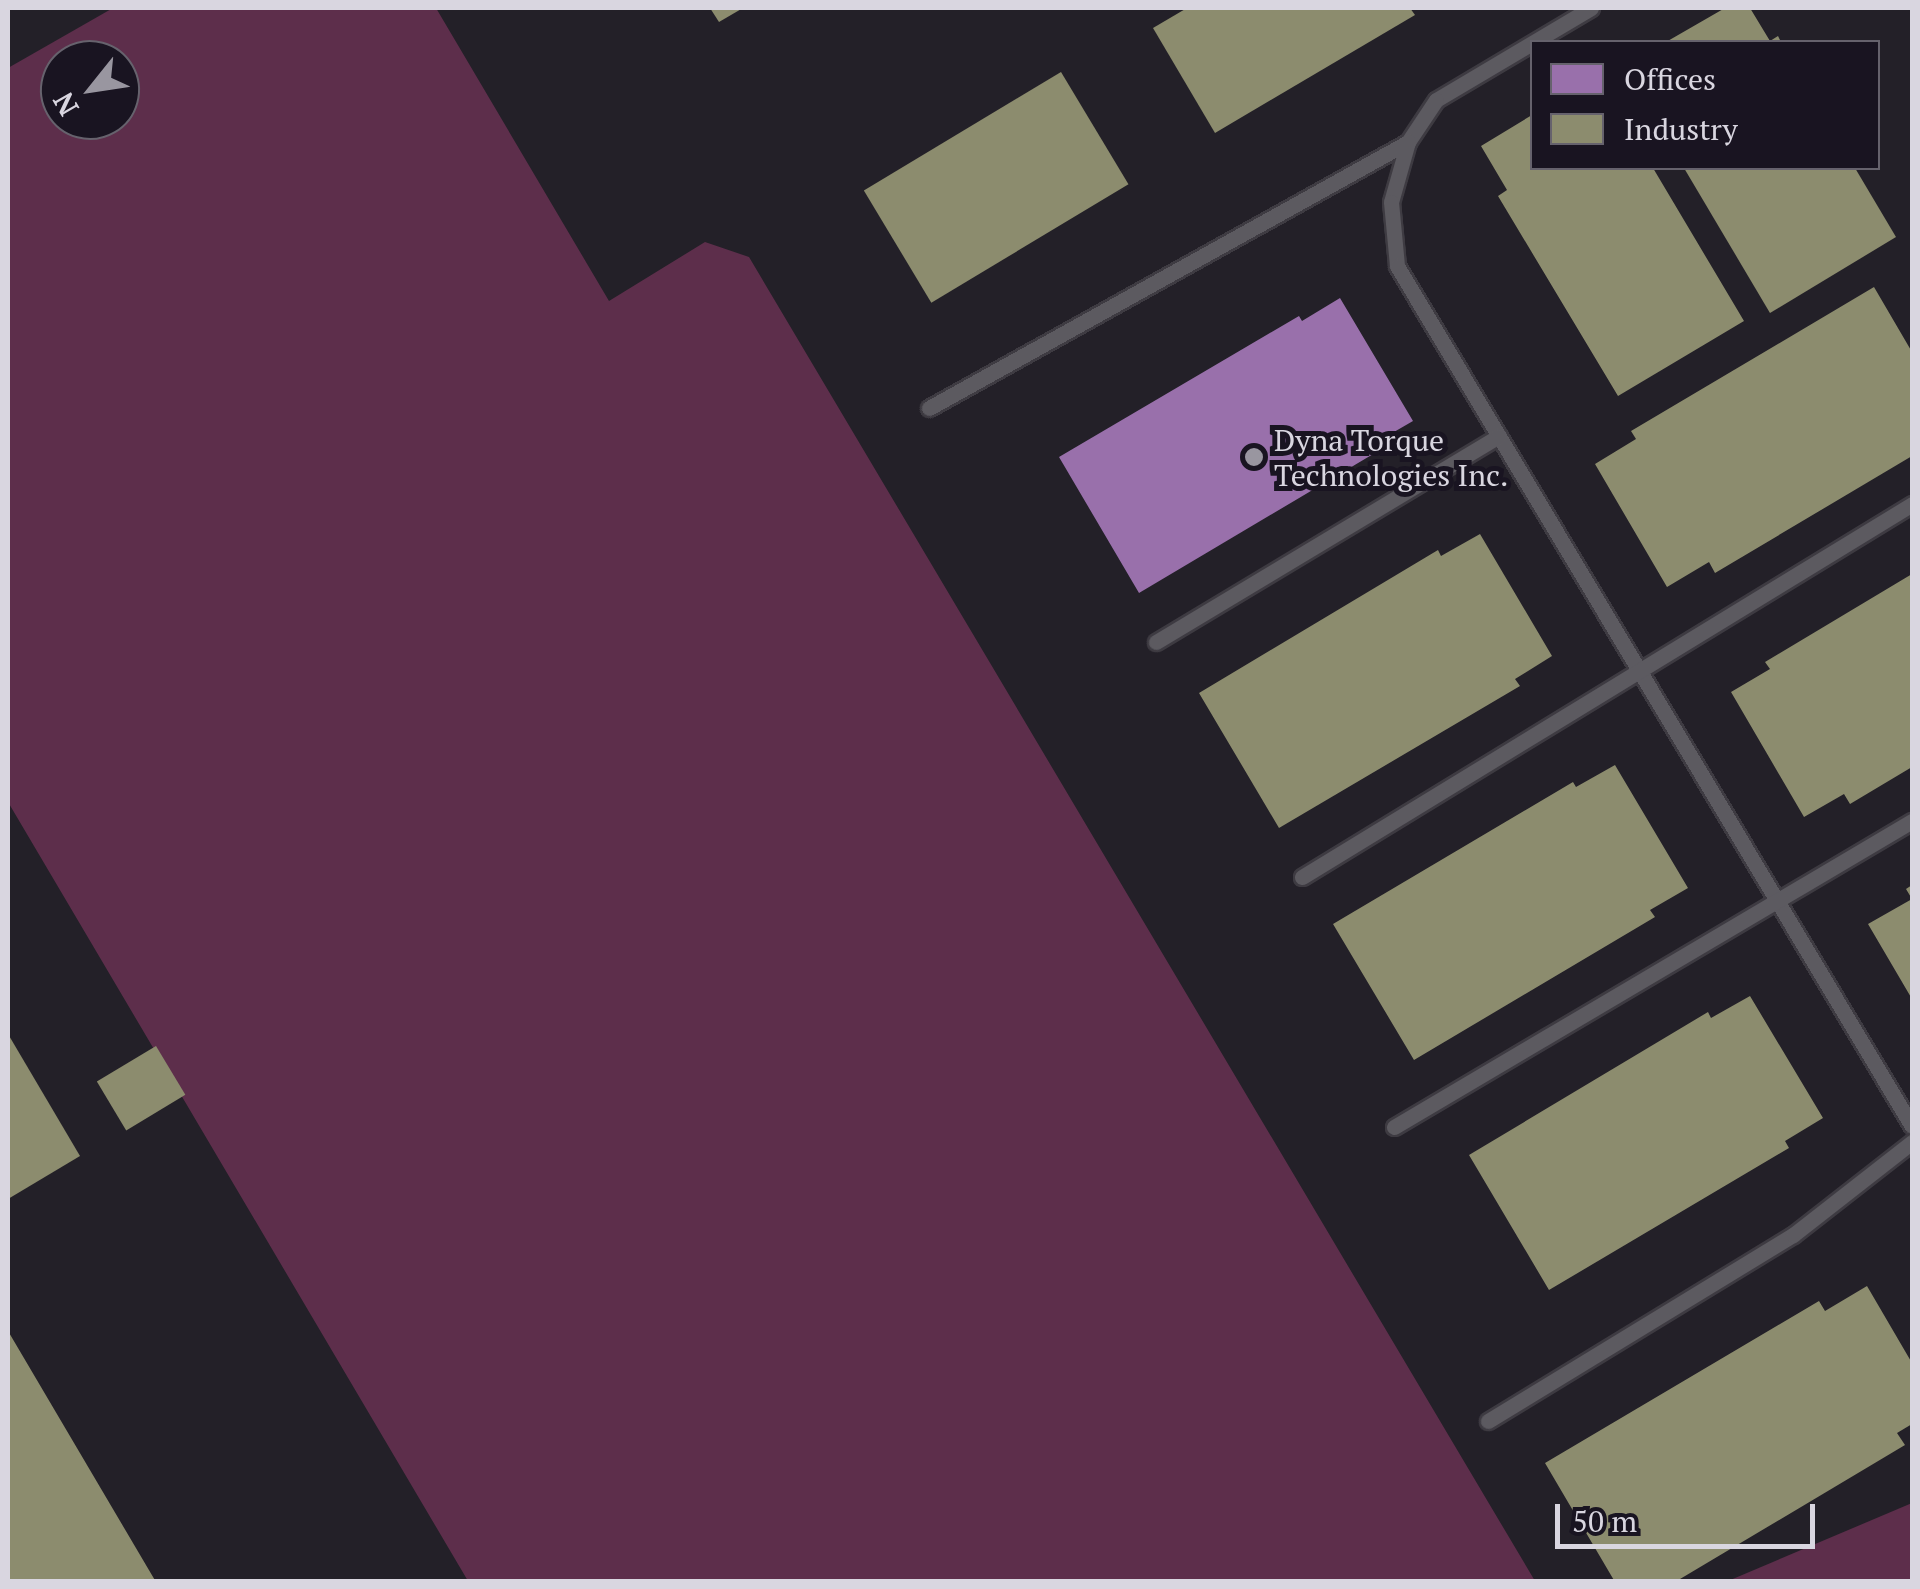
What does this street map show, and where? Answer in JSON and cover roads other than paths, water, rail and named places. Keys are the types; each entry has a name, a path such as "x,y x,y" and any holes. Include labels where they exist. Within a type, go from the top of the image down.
{"lane":[{"path":"1537,40 1591,8"},
{"path":"1530,44 1436,100 1408,142 1391,202 1398,266 1912,1126"},
{"path":"930,408 1408,142"},
{"path":"1156,642 1499,436"},
{"path":"1302,877 1912,504"},
{"path":"1394,1127 1912,821"},
{"path":"1488,1421 1793,1235 1912,1142"}],"place":[{"name":"Dyna Torque Technologies Inc.","path":"1254,457"}]}
